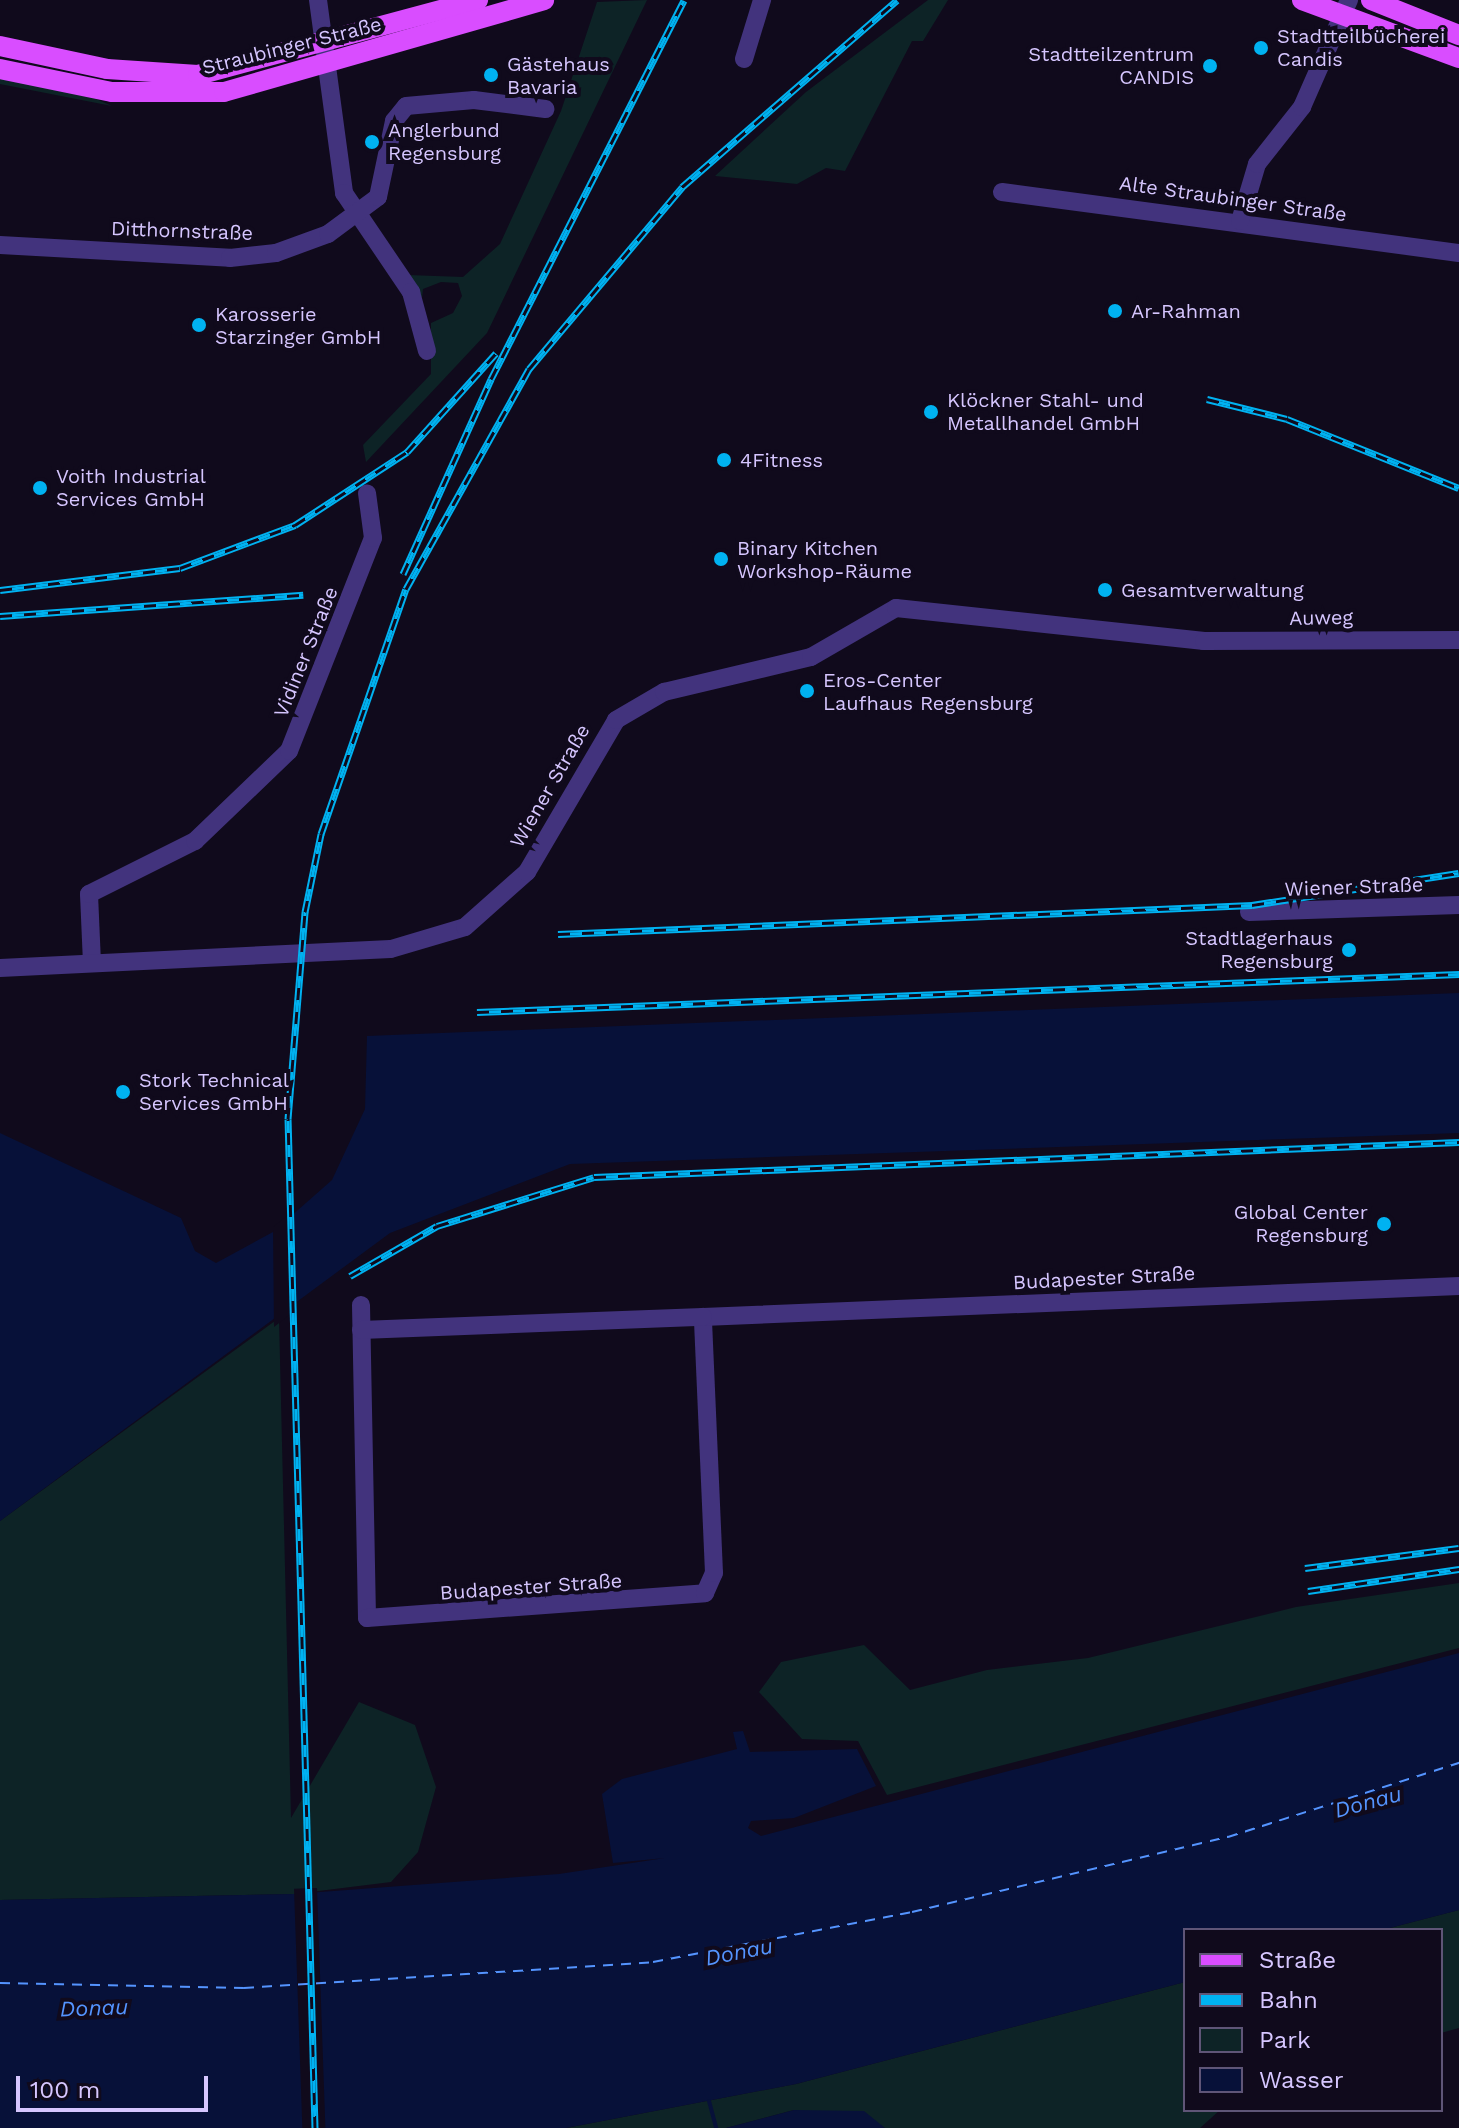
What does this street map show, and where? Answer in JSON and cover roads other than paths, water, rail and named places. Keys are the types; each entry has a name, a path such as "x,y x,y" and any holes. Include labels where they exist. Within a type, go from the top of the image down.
{"main road":[{"name":"Straubinger Straße","path":"0,46 172,75 223,71 476,0"},
{"name":"Straubinger Straße","path":"0,69 112,92 186,96 329,64 544,0"},
{"path":"1302,0 1346,7 1459,58"},
{"path":"1371,0 1459,35"}],"street":[{"path":"318,0 329,64 336,168 355,218 411,292 427,351"},
{"path":"744,59 762,0"},
{"path":"1240,221 1257,164 1302,107 1346,7"},
{"name":"Ditthornstraße","path":"0,245 246,258 305,245 355,218 385,186 394,121 406,106 474,100 545,109"},
{"name":"Alte Straubinger Straße","path":"1002,192 1240,221 1459,253"},
{"name":"Vidiner Straße","path":"92,963 89,894 195,841 289,751 373,538 367,493"},
{"name":"Wiener Straße","path":"0,968 391,949 465,927 527,872 616,720 664,692 811,657 896,608 1184,639"},
{"name":"Auweg","path":"1184,639 1459,640"},
{"name":"Wiener Straße","path":"1249,912 1459,905"},
{"name":"Budapester Straße","path":"361,1330 1459,1286"},
{"name":"Budapester Straße","path":"361,1305 367,1618 497,1613 696,1597 712,1585 703,1317"}],"water":[{"path":"1459,993 1459,1133 570,1164 390,1233 0,1521 0,1133 181,1218 195,1251 216,1263 273,1232 332,1180 365,1109 367,1036"},
{"name":"Donau","path":"1459,1653 1459,1910 1390,1928 1183,1928 1183,1983 796,2084 566,2128 0,2128 0,1900 294,1894 559,1874 665,1858 613,1863 602,1794 622,1779 737,1749 733,1732 743,1731 750,1752 857,1749 876,1786 794,1818 751,1821 748,1828 761,1836"},
{"path":"794,2110 864,2111 885,2128 726,2128"}],"waterway":[{"path":"709,2101 716,2128"}],"railway":[{"path":"403,574 491,379 684,0"},
{"path":"315,2128 288,1119 305,912 321,834 406,589 529,369 682,187 897,0"},
{"path":"0,590 180,568 295,525 407,452 496,353"},
{"path":"1207,399 1287,419 1459,488"},
{"path":"0,616 303,595"},
{"path":"558,934 1252,905 1459,873"},
{"path":"477,1012 1459,974"},
{"path":"350,1276 437,1226 594,1177 1459,1142"},
{"path":"1305,1568 1459,1548"},
{"path":"1308,1591 1459,1569"}],"place":[{"name":"Stadtteilbücherei Candis","path":"1261,48"},
{"name":"Stadtteilzentrum CANDIS","path":"1210,66"},
{"name":"Gästehaus Bavaria","path":"491,75"},
{"name":"Anglerbund Regensburg","path":"372,142"},
{"name":"Ar-Rahman","path":"1115,311"},
{"name":"Karosserie Starzinger GmbH","path":"199,325"},
{"name":"Klöckner Stahl- und Metallhandel GmbH","path":"931,412"},
{"name":"4Fitness","path":"724,460"},
{"name":"Voith Industrial Services GmbH","path":"40,488"},
{"name":"Binary Kitchen Workshop-Räume","path":"721,559"},
{"name":"Gesamtverwaltung","path":"1105,590"},
{"name":"Eros-Center Laufhaus Regensburg","path":"807,691"},
{"name":"Stadtlagerhaus Regensburg","path":"1349,950"},
{"name":"Stork Technical Services GmbH","path":"123,1092"},
{"name":"Global Center Regensburg","path":"1384,1224"}]}
